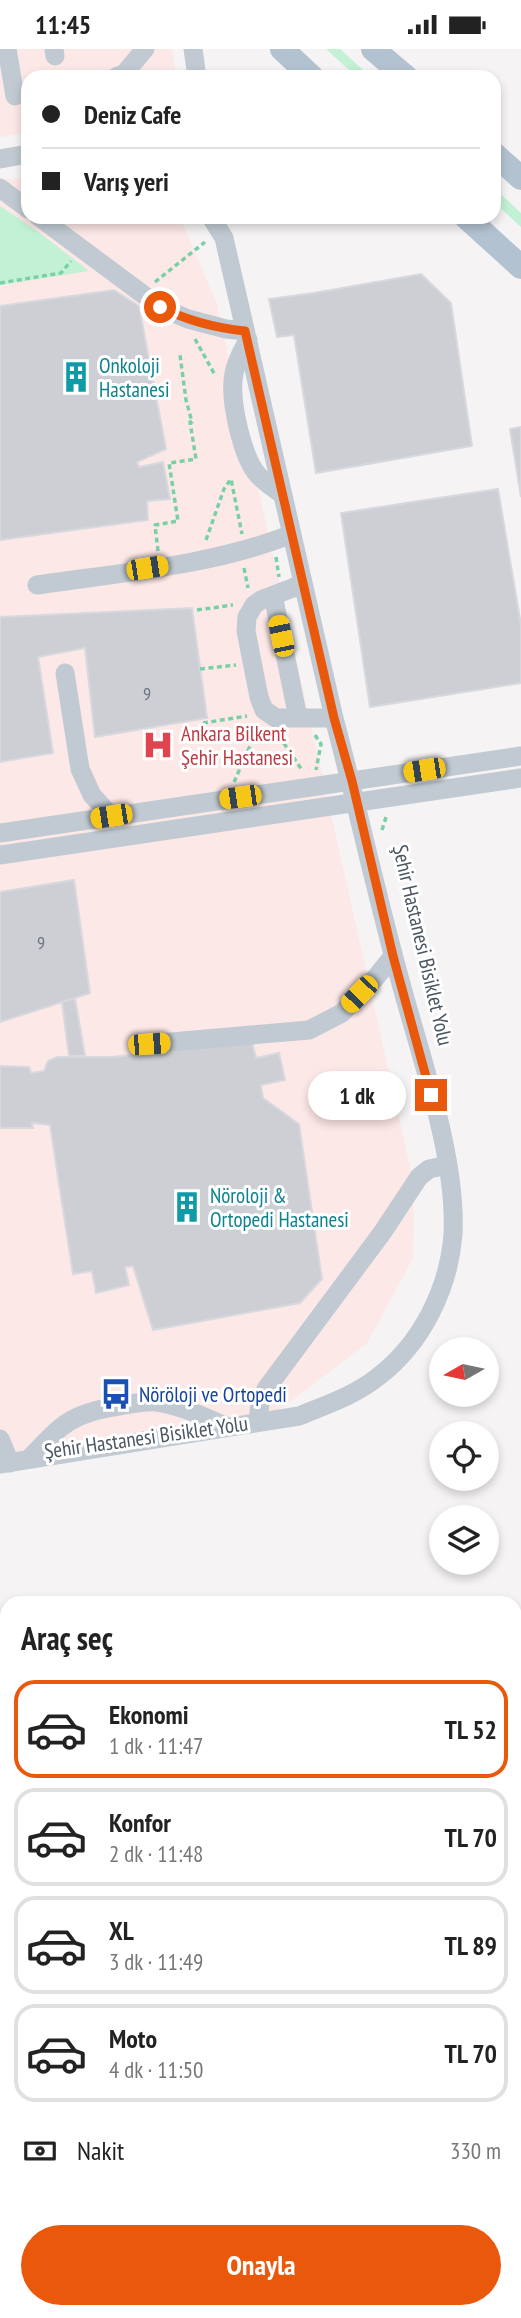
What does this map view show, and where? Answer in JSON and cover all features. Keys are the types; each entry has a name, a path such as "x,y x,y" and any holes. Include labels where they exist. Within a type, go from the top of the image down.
{"main road":[{"path":"282,49 304,70"},
{"path":"373,49 397,70"},
{"path":"501,160 518,175"},
{"path":"474,224 521,267"}],"street":[{"path":"8,49 14,96"},
{"path":"127,70 145,49"},
{"path":"193,49 196,70"},
{"path":"0,159 21,155"},
{"path":"0,188 21,204"},
{"path":"48,224 160,307 188,319 246,335"},
{"path":"13,1462 299,1416 341,1399 378,1377 407,1350 429,1317 445,1278 453,1234 448,1165 334,718 246,335 212,224"},
{"path":"215,240 220,224"},
{"path":"246,335 236,362 233,380 233,398 246,455 257,474 283,495"},
{"path":"37,585 220,556 292,534"},
{"path":"303,584 254,605 246,623 259,697 270,715 282,719 334,718"},
{"path":"273,595 298,718"},
{"path":"65,673 79,769 92,795 111,816"},
{"path":"0,833 521,756"},
{"path":"0,855 521,778"},
{"path":"149,1044 309,1030 342,1013 393,956"},
{"path":"258,1423 260,1403 266,1388 382,1233 419,1177 429,1169 448,1165"},
{"path":"13,1462 74,1417 90,1410 159,1402 229,1427"},
{"path":"0,1439 13,1462"}],"path":[{"path":"148,288 215,240"},
{"path":"0,283 61,273 75,257"},
{"path":"194,337 218,380"},
{"path":"158,551 155,525 178,521 169,463 196,459 180,355"},
{"path":"207,546 206,540 215,511 231,479 243,541"},
{"path":"243,562 248,591"},
{"path":"200,669 236,664 239,677"},
{"path":"203,723 252,715 258,728 265,731"},
{"path":"233,787 258,728"},
{"path":"276,731 301,769 312,777 319,760"},
{"name":"Şehir Hastanesi Bisiklet Yolu","path":"381,835 382,824 388,814"}],"shaded area":[{"path":"0,49 172,49 175,70 21,70 21,134 0,137"},
{"name":"Ankara Bilkent Şehir Hastanesi","path":"21,178 21,224 183,224 217,305 414,1185 413,1258 367,1343 282,1408 258,1422 0,1458 0,180"}],"green space":[{"path":"326,49 340,49 363,70 349,70"},
{"path":"501,194 521,213 521,227 501,208"},
{"path":"0,206 21,220 21,224 27,224 37,231 89,271 0,285"}],"building":[{"path":"421,274 451,303 472,446 316,473 294,335 277,337 269,299"},
{"name":"Onkoloji Hastanesi","path":"114,290 139,306 166,449 137,462 139,467 163,462 170,499 147,501 148,520 0,540 0,306"},
{"path":"521,427 521,497 510,429"},
{"path":"498,489 521,625 521,683 370,707 341,513"},
{"path":"192,608 207,718 95,737 85,648 38,657 53,753 0,762 0,617"},
{"path":"74,880 90,993 0,1022 0,892"},
{"path":"75,998 85,1056 69,1056 62,1002"},
{"name":"Nöroloji & Ortopedi Hastanesi","path":"252,1042 256,1058 279,1053 285,1080 261,1085 263,1098 299,1124 322,1279 300,1303 153,1330 133,1266 125,1267 129,1285 96,1293 92,1271 73,1274 50,1125 32,1123 33,1128 0,1128 0,1066 29,1067 31,1073 44,1071 48,1061 57,1057 112,1057"}],"place":[{"name":"Onkoloji Hastanesi","path":"76,377"},
{"name":"Ankara Bilkent Şehir Hastanesi","path":"158,745"},
{"name":"Nöroloji & Ortopedi Hastanesi","path":"187,1207"},
{"name":"Nöröloji ve Ortopedi","path":"116,1394"}],"route":[{"path":"160,307 188,319 245,331 334,718 352,781 393,956 431,1095"}]}
